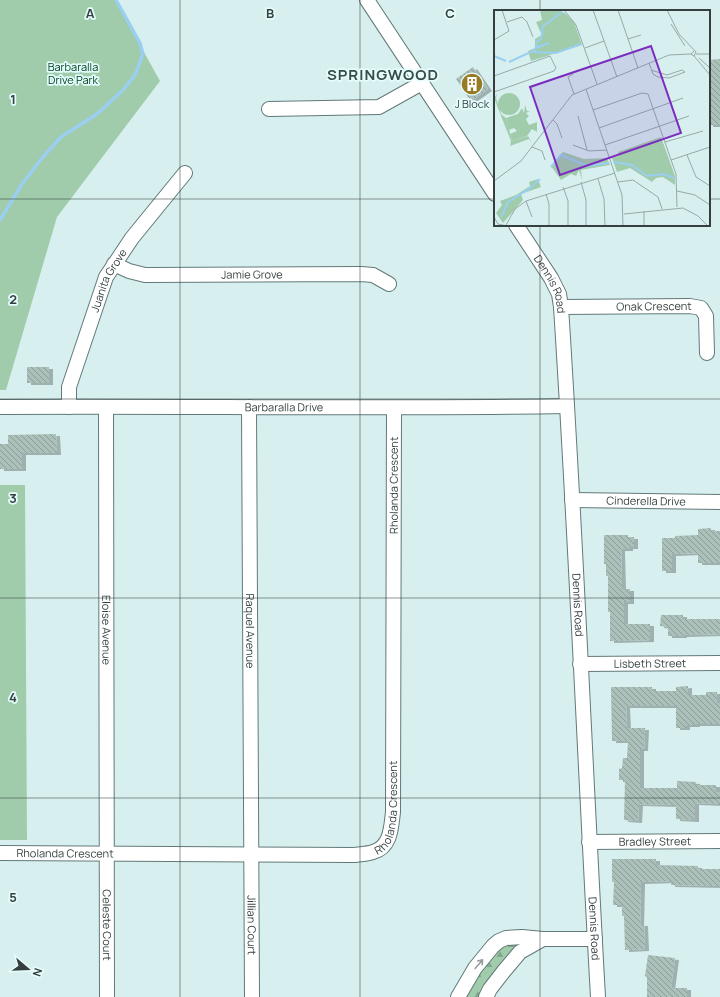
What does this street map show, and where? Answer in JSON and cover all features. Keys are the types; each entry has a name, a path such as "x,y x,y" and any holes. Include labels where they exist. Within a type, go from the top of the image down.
{"street":[{"path":"367,0 494,192"},
{"path":"269,109 379,107 422,83"},
{"name":"Juanita Grove","path":"69,407 69,387 106,276 132,238 185,173"},
{"name":"Dennis Road","path":"517,226 551,278 559,294 561,307 598,997"},
{"name":"Jamie Grove","path":"114,264 128,271 145,275 361,274 373,275 389,284"},
{"name":"Onak Crescent","path":"561,307 690,306 701,308 706,316 707,353"},
{"name":"Barbaralla Drive","path":"0,407 394,408 567,406"},
{"name":"Eloise Avenue","path":"106,407 107,853"},
{"name":"Raquel Avenue","path":"249,407 250,854"},
{"name":"Rholanda Crescent","path":"0,853 354,855 373,852 384,847 391,833 393,812 394,408"},
{"name":"Cinderella Drive","path":"572,500 720,502"},
{"name":"Lisbeth Street","path":"580,664 720,663"},
{"name":"Bradley Street","path":"589,842 720,841"},
{"name":"Celeste Court","path":"107,853 107,997"},
{"name":"Jillian Court","path":"250,854 252,997"},
{"path":"458,997 475,968 499,941 506,938 595,939"},
{"path":"486,997 499,977 520,952 543,939"}],"green space":[{"name":"Barbaralla Drive Park","path":"0,0 115,0 160,81 57,217 6,390 0,390"},
{"path":"0,485 25,485 27,840 0,840"},
{"path":"508,942 522,943 481,997 463,997 476,973 500,946"}],"building":[{"path":"720,59 720,125 710,125 710,60"},
{"name":"J Block","path":"473,67 488,89 471,101 456,79"},
{"path":"27,367 49,367 49,383 27,383"},
{"path":"56,434 57,453 22,453 22,469 0,469 0,444 8,444 8,435"},
{"path":"711,528 711,531 720,531 720,563 698,563 698,553 672,554 672,571 662,571 662,538 698,535 698,529"},
{"path":"604,535 628,535 628,537 634,537 634,547 629,547 629,549 621,549 622,589 630,589 630,602 624,602 624,624 650,624 650,640 610,641 608,576 606,576 606,564 604,564"},
{"path":"661,615 683,615 683,619 720,619 720,634 668,636 668,627 660,626"},
{"path":"688,686 688,695 706,695 706,692 717,692 717,703 720,703 720,724 696,724 686,725 686,728 676,728 676,706 626,706 627,728 645,728 644,749 640,749 640,788 677,788 677,781 696,782 696,785 716,785 716,792 720,792 720,804 695,803 695,820 676,819 676,805 639,804 638,821 624,820 625,780 619,780 619,769 622,768 623,758 627,758 628,741 612,741 611,687 652,687 652,691 676,691 676,687"},
{"path":"612,859 656,859 656,865 698,866 698,869 720,869 720,886 671,885 671,881 641,882 640,924 644,924 645,949 625,950 624,916 622,916 622,905 613,905 614,882 612,882"},
{"path":"648,955 675,958 671,988 687,988 687,997 647,997 647,977 645,976"}],"waterway":[{"path":"0,220 22,184 42,158 61,137 97,114 122,91 136,73 143,54 140,43 116,0"}],"place":[{"name":"J Block","path":"472,84"}],"district":[{"name":"SPRINGWOOD","path":"383,75"}]}
